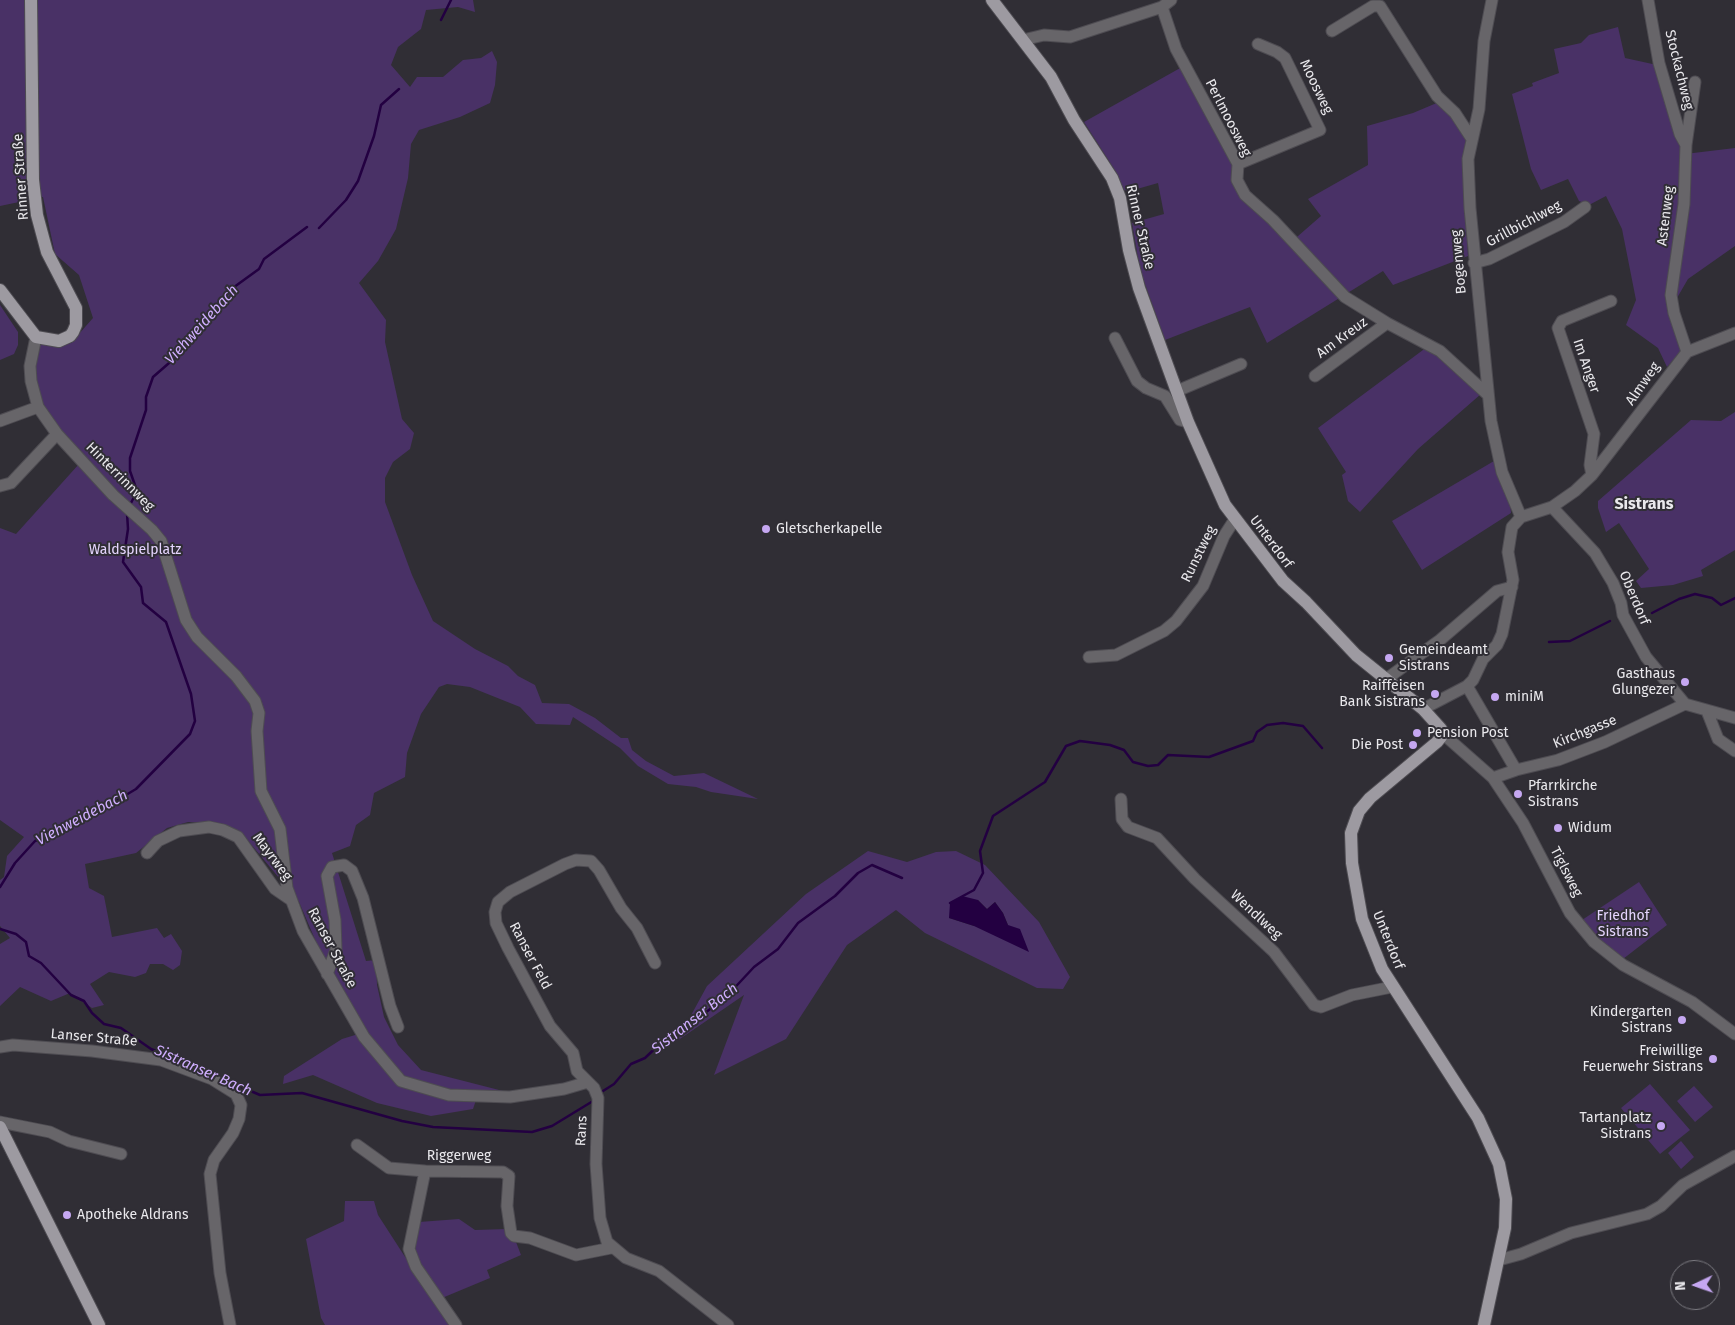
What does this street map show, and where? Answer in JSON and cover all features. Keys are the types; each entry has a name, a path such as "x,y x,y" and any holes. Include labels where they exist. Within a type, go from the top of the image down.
{"main road":[{"name":"Rinner Straße","path":"30,0 34,180 37,215 40,234 47,252 72,298 77,317 73,332 66,340 53,342 36,336"},
{"name":"Rinner Straße","path":"992,0 1051,77 1074,120 1117,188 1136,277 1177,391"},
{"path":"0,290 36,336"},
{"name":"Unterdorf","path":"1177,391 1215,487 1235,518 1283,581 1306,602 1356,655 1423,709 1439,726 1442,733 1437,742 1367,801 1359,811 1353,827 1352,863 1362,919 1376,956 1392,987 1471,1106 1496,1155 1506,1199 1505,1228 1484,1325"},
{"path":"0,1127 99,1325"}],"street":[{"name":"Bogenweg","path":"1492,0 1484,41 1479,109 1472,139 1468,174 1474,264 1488,394 1502,472 1520,517"},
{"name":"Stockachweg","path":"1648,0 1660,63 1680,134 1686,145"},
{"path":"1023,40 1044,36 1070,37 1168,2"},
{"name":"Perlmoosweg","path":"1168,2 1176,49 1238,164 1237,180 1246,195 1273,220 1345,297"},
{"path":"1332,31 1377,2 1438,96 1455,113 1472,139"},
{"name":"Moosweg","path":"1238,164 1320,130 1285,58 1277,52 1258,44"},
{"name":"Astenweg","path":"1687,352 1672,300 1684,204 1686,145 1695,82"},
{"name":"Grillbichlweg","path":"1474,264 1489,259 1564,222 1584,206"},
{"name":"Am Kreuz","path":"1345,297 1387,323 1440,351 1488,394"},
{"name":"Im Anger","path":"1592,475 1590,465 1594,434 1558,328 1562,321 1611,300"},
{"name":"Am Kreuz","path":"1316,376 1387,323"},
{"name":"Hinterrinnweg","path":"36,336 30,366 31,381 38,407 57,434 113,495 152,530 161,541"},
{"name":"Almweg","path":"1592,475 1647,406 1668,374 1687,352 1732,336"},
{"path":"1115,338 1137,381 1146,388 1165,396 1180,420 1188,422"},
{"path":"1177,391 1241,364"},
{"path":"0,421 38,407"},
{"path":"0,486 11,483 57,434"},
{"path":"1423,709 1467,686 1473,680 1483,659 1500,640 1512,587 1508,539 1512,527 1520,517 1552,507 1575,491 1592,475"},
{"name":"Oberdorf","path":"1552,507 1598,558 1618,596 1623,615 1642,652 1652,667 1685,704"},
{"name":"Runstweg","path":"1089,657 1116,655 1164,631 1176,621 1203,586 1224,536 1235,518"},
{"name":"Ranser Straße","path":"161,541 186,620 197,637 245,686 255,701 259,713 257,732 261,791 280,829 282,856 291,900 303,931 364,1037 401,1081 449,1095 492,1097 525,1095 564,1089 588,1082"},
{"path":"1385,680 1440,640 1497,591 1512,587"},
{"path":"1467,686 1516,770"},
{"path":"1685,704 1735,718"},
{"name":"Kirchgasse","path":"1493,778 1516,770 1558,760 1603,743 1685,704"},
{"path":"1707,711 1718,739 1735,750"},
{"name":"Tiglsweg","path":"1442,733 1493,778 1523,823 1570,913 1594,942 1623,965 1692,1002 1735,1034"},
{"name":"Wendlweg","path":"1122,800 1122,819 1128,827 1157,838 1195,879 1274,952 1314,1006 1321,1007 1352,995 1392,987"},
{"name":"Mayrweg","path":"147,853 165,837 179,830 209,827 223,830 238,837 275,889 291,900"},
{"name":"Ranser Feld","path":"588,1082 577,1071 573,1053 550,1026 502,935 495,918 498,902 510,892 571,862 591,861 600,870 621,908 637,928 655,963"},
{"path":"327,974 336,950 335,920 327,876 332,867 344,865 352,871 363,898 390,1006 398,1026"},
{"name":"Lanser Straße","path":"0,1047 13,1045 92,1051 161,1060 212,1079 233,1091 240,1100 241,1114 233,1133 214,1160 210,1174 220,1273 230,1325"},
{"name":"Rans","path":"588,1082 594,1088 598,1098 596,1164 599,1209 603,1230 611,1248"},
{"path":"0,1122 50,1132 69,1141 121,1154"},
{"name":"Riggerweg","path":"357,1145 389,1168 425,1172 493,1170 507,1174 510,1181 507,1206 511,1233 576,1255 611,1248"},
{"path":"1499,1260 1521,1254 1571,1233 1647,1214 1661,1206 1683,1185 1735,1156"},
{"path":"425,1172 409,1249 416,1267 456,1325"},
{"path":"611,1248 626,1258 659,1271 728,1325"}],"green space":[{"name":"Waldspielplatz","path":"0,0 473,0 475,12 458,7 426,10 421,29 398,47 391,65 410,87 417,77 443,77 463,60 481,58 492,51 497,62 495,85 490,103 460,117 419,130 411,144 408,178 396,229 378,261 359,283 386,320 385,342 402,419 414,433 410,449 393,462 385,478 385,502 412,575 433,621 475,649 508,666 518,676 535,685 542,703 569,704 595,718 621,738 628,738 632,750 646,761 674,776 704,773 758,799 711,792 696,787 668,784 638,766 620,748 573,717 570,725 536,724 520,707 470,687 447,684 439,687 421,714 407,753 405,777 374,793 370,815 356,825 350,846 332,853 366,961 376,960 377,985 384,1017 398,1045 421,1070 503,1091 479,1091 473,1109 431,1116 377,1103 313,1075 283,1084 284,1076 342,1039 365,1032 332,979 299,902 240,831 212,823 188,822 167,828 136,853 85,864 89,888 104,896 112,937 157,928 164,938 171,934 182,951 180,965 173,970 163,964 150,964 146,973 135,977 109,972 90,984 104,1005 92,1008 70,993 51,1001 20,987 0,1006 0,944 10,938 0,926 0,880 4,877 7,856 24,837 0,820 0,528 16,534 79,464 126,514 129,513 38,407 33,364 40,345 71,343 93,318 79,275 55,254 43,197 0,206"},
{"path":"1618,27 1625,58 1657,65 1685,154 1735,148 1735,246 1688,279 1670,310 1681,351 1667,367 1658,348 1626,325 1636,300 1622,229 1606,196 1589,205 1579,201 1568,179 1541,190 1531,169 1512,94 1533,86 1532,83 1559,73 1554,49 1581,43 1589,35"},
{"path":"1182,67 1233,161 1233,178 1290,243 1321,216 1308,199 1368,165 1367,126 1413,113 1439,102 1453,113 1467,141 1463,172 1468,256 1393,285 1383,271 1267,343 1250,307 1165,340 1140,270 1132,223 1164,214 1158,183 1130,191 1124,190 1116,172 1084,122"},
{"path":"0,305 18,332 18,345 14,354 0,360"},
{"path":"1427,347 1481,394 1418,449 1360,512 1348,501 1342,475 1346,472 1318,428"},
{"path":"1735,412 1735,550 1701,570 1703,576 1673,585 1641,588 1636,581 1649,569 1619,523 1606,532 1598,508 1598,501 1691,420 1721,421"},
{"path":"1494,461 1510,502 1511,513 1422,570 1392,521"},
{"path":"868,851 907,862 936,852 956,851 985,865 1039,922 1070,977 1063,989 1037,988 925,933 896,910 847,945 786,1039 714,1075 744,995 677,1041 707,986 806,894","holes":["978,900 987,909 995,902 1003,913 1008,925 974,926 949,918"]},
{"name":"Friedhof Sistrans","path":"1639,882 1667,925 1623,959 1594,936 1582,920"},
{"name":"Tartanplatz Sistrans","path":"1650,1084 1690,1130 1660,1154 1621,1108"},
{"path":"1694,1086 1713,1107 1695,1122 1677,1101"},
{"path":"1681,1141 1694,1157 1681,1169 1668,1153"},
{"path":"345,1201 374,1201 378,1215 449,1325 325,1325 321,1318 306,1239 344,1221"},
{"path":"459,1219 475,1230 507,1229 516,1242 521,1255 487,1270 490,1278 442,1298 417,1258 414,1243 419,1222"}],"shaded area":[{"path":"962,896 978,900 987,909 995,902 1003,913 1008,925 1020,929 1029,952 974,926 949,918 950,903"}],"waterway":[{"name":"Viehweidebach","path":"441,20 451,0"},
{"name":"Viehweidebach","path":"319,228 346,200 358,181 374,136 381,105 399,89"},
{"name":"Viehweidebach","path":"130,505 137,491 130,471 130,458 146,410 146,397 153,377 184,350 230,290 259,269 264,259 307,227"},
{"name":"Viehweidebach","path":"0,887 15,863 35,841 84,820 136,789 190,734 195,721 191,694 166,622 143,603 141,587 123,562 128,529 127,513"},
{"name":"Sistranser Bach","path":"1652,613 1679,599 1695,594 1712,598 1721,605 1735,598"},
{"name":"Sistranser Bach","path":"1549,642 1570,641 1610,621"},
{"name":"Sistranser Bach","path":"950,903 974,890 983,873 980,851 993,816 1045,782 1066,746 1080,741 1110,745 1124,750 1133,762 1148,766 1158,765 1168,755 1209,757 1253,741 1257,732 1267,725 1283,723 1303,726 1322,748"},
{"name":"Sistranser Bach","path":"603,1091 614,1084 631,1064 645,1058 666,1038 689,1025 726,997 754,967 778,949 798,923 835,896 858,873 872,865 902,878"},
{"name":"Sistranser Bach","path":"0,929 16,934 26,942 29,956 41,963 71,995 84,1001 92,1013 104,1024 121,1028 151,1049 200,1069"},
{"name":"Sistranser Bach","path":"218,1077 260,1095 302,1093 402,1121 433,1127 532,1132 552,1126 593,1101"}],"place":[{"name":"Gletscherkapelle","path":"766,529"},
{"name":"Gemeindeamt Sistrans","path":"1389,658"},
{"name":"Gasthaus Glungezer","path":"1685,682"},
{"name":"Raiffeisen Bank Sistrans","path":"1435,694"},
{"name":"miniM","path":"1495,697"},
{"name":"Pension Post","path":"1417,733"},
{"name":"Die Post","path":"1413,745"},
{"name":"Pfarrkirche Sistrans","path":"1518,794"},
{"name":"Widum","path":"1558,828"},
{"name":"Kindergarten Sistrans","path":"1682,1020"},
{"name":"Freiwillige Feuerwehr Sistrans","path":"1713,1059"},
{"name":"Tartanplatz Sistrans","path":"1661,1126"},
{"name":"Apotheke Aldrans","path":"67,1215"}],"district":[{"name":"Sistrans","path":"1644,505"}]}
